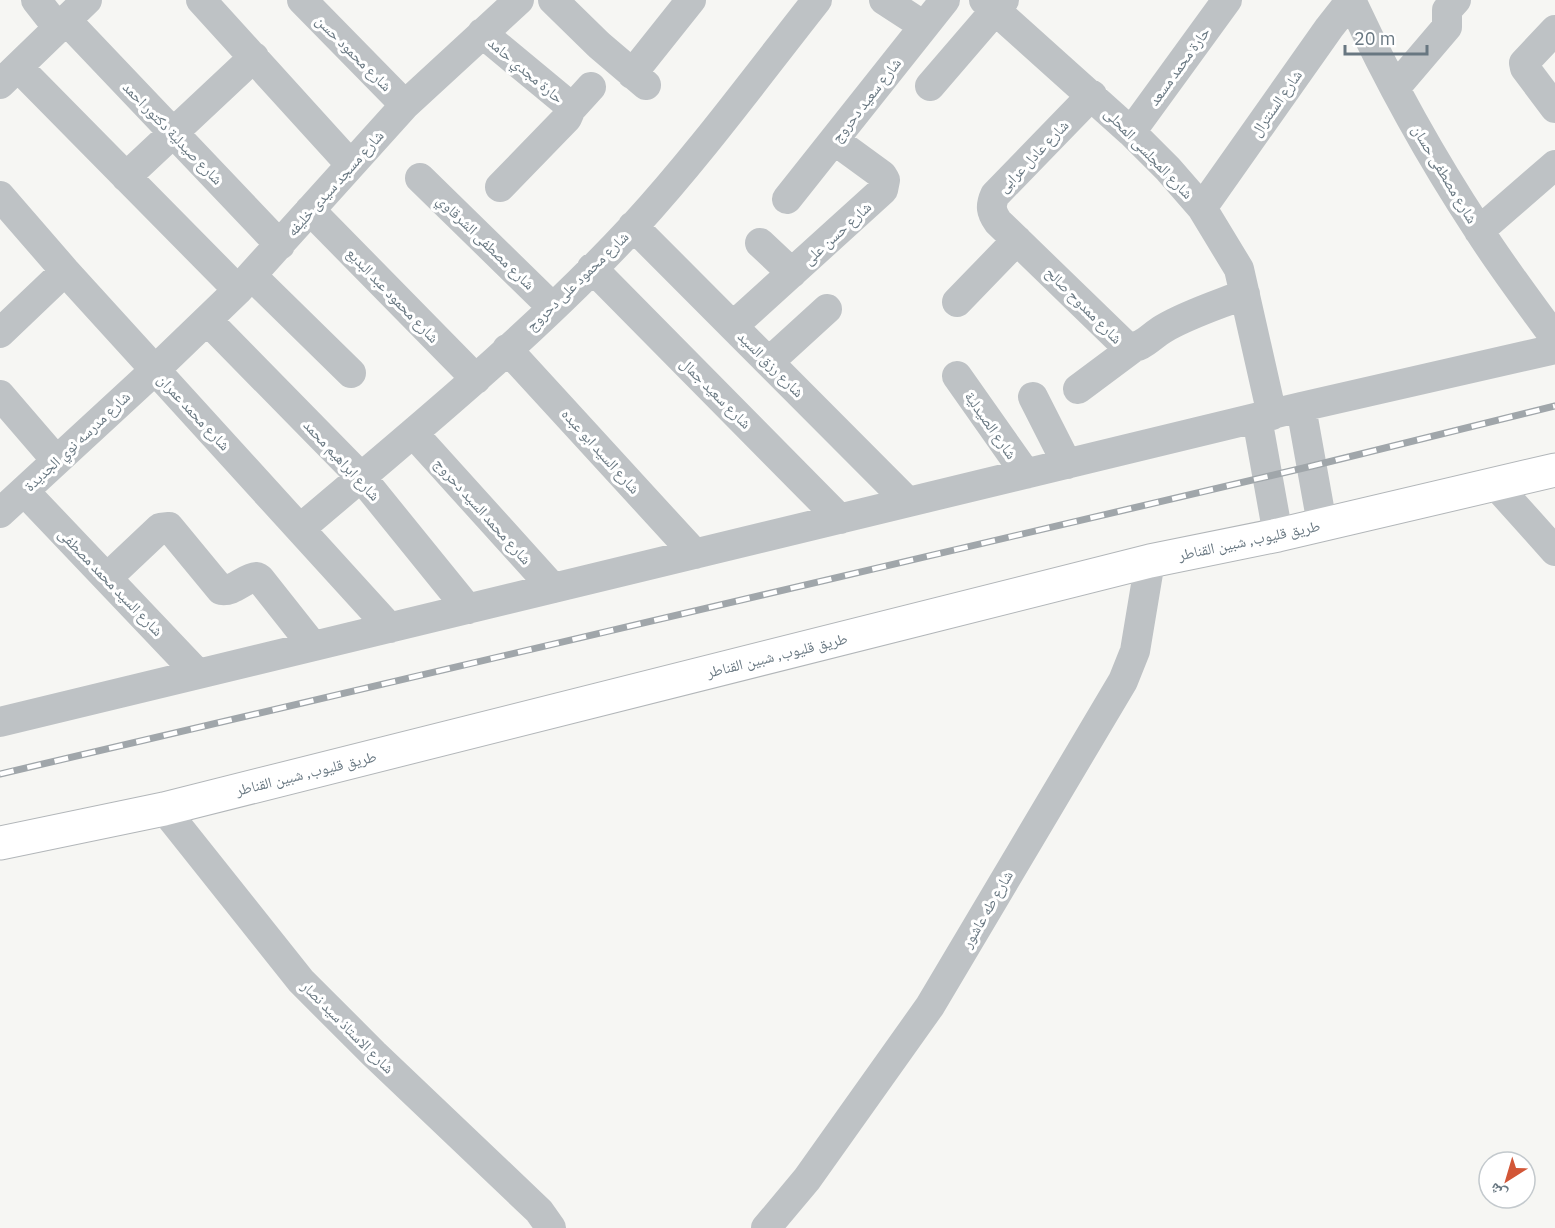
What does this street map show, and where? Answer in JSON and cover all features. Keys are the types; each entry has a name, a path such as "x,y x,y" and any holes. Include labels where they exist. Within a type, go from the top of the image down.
{"main road":[{"name":"طريق قليوب, شبين القناطر","path":"0,843 164,809 1150,561 1278,535 1555,470"}],"street":[{"name":"شارع صيدلية دكتور احمد","path":"36,0 70,16 173,133 280,245"},
{"path":"201,0 350,164"},
{"name":"شارع محمود حسن","path":"302,0 405,105"},
{"name":"شارع مسجد سيدى خليفه","path":"155,370 245,283 405,105 519,0"},
{"path":"553,0 639,80 685,2"},
{"name":"شارع محمود على دحروج","path":"302,528 476,379 633,226 677,176 817,0"},
{"path":"884,0 924,27"},
{"name":"شارع سعيد دحروج","path":"787,199 945,0"},
{"name":"حارة محمد مسعد","path":"1131,132 1227,0"},
{"path":"1395,88 1447,27 1447,10 1456,0"},
{"name":"شارع مصطفى حسان","path":"1349,1 1432,157 1479,231 1555,338"},
{"name":"شارع السنترال","path":"1202,208 1349,1"},
{"path":"930,86 994,3"},
{"name":"شارع المجلسى المحلى","path":"994,3 1168,169 1202,208 1239,269 1265,416 1278,535"},
{"path":"70,16 6,75 351,373"},
{"path":"1555,30 1524,63 1525,68 1555,108"},
{"name":"حارة مجدي حامد","path":"482,33 571,109 567,118 500,187"},
{"path":"126,177 254,57"},
{"path":"571,109 591,87"},
{"name":"شارع عادل عرابى","path":"1008,231 993,214 991,203 995,195 1092,95"},
{"name":"شارع حسن على","path":"733,326 884,190 886,185 882,175 834,140"},
{"path":"1479,231 1555,165"},
{"name":"شارع مصطفى الشرقاوي","path":"420,178 552,307"},
{"name":"شارع محمد عمران","path":"0,195 65,271 302,528 390,628"},
{"name":"شارع محمود عبد البديع","path":"310,210 476,379"},
{"name":"شارع رزق السيد","path":"633,226 908,502"},
{"path":"957,302 1008,231"},
{"name":"شارع ممدوح صالح","path":"1008,231 1127,347 1140,346 1163,329 1245,294"},
{"path":"760,243 792,273"},
{"name":"شارع سعيد جمال","path":"592,268 840,519"},
{"path":"0,333 65,271"},
{"path":"769,362 827,309"},
{"name":"شارع ابراهيم محمد","path":"207,320 362,477 468,609"},
{"path":"1078,389 1133,348"},
{"name":"شارع السيد ابو عبده","path":"507,349 695,554"},
{"path":"0,722 1301,407 1555,349"},
{"name":"شارع مدرسه نوي الجديدة","path":"0,513 155,370"},
{"name":"شارع الصيدلية","path":"957,376 1026,474"},
{"path":"0,395 56,460"},
{"path":"1033,397 1067,464"},
{"path":"1301,407 1323,524"},
{"name":"شارع محمد السيد دحروج","path":"413,433 553,588"},
{"path":"1495,484 1555,552"},
{"name":"شارع السيد محمد مصطفى","path":"24,491 198,674"},
{"path":"107,578 160,528 169,527 222,590 228,590 251,577 260,579 313,646"},
{"name":"شارع طه عاشور","path":"766,1228 807,1179 930,1006 1123,681 1135,651 1150,561"},
{"name":"شارع الاستاذ سيد نصار","path":"164,809 301,981 539,1211 550,1228"}],"railway":[{"path":"0,774 1312,466 1555,406"}]}
